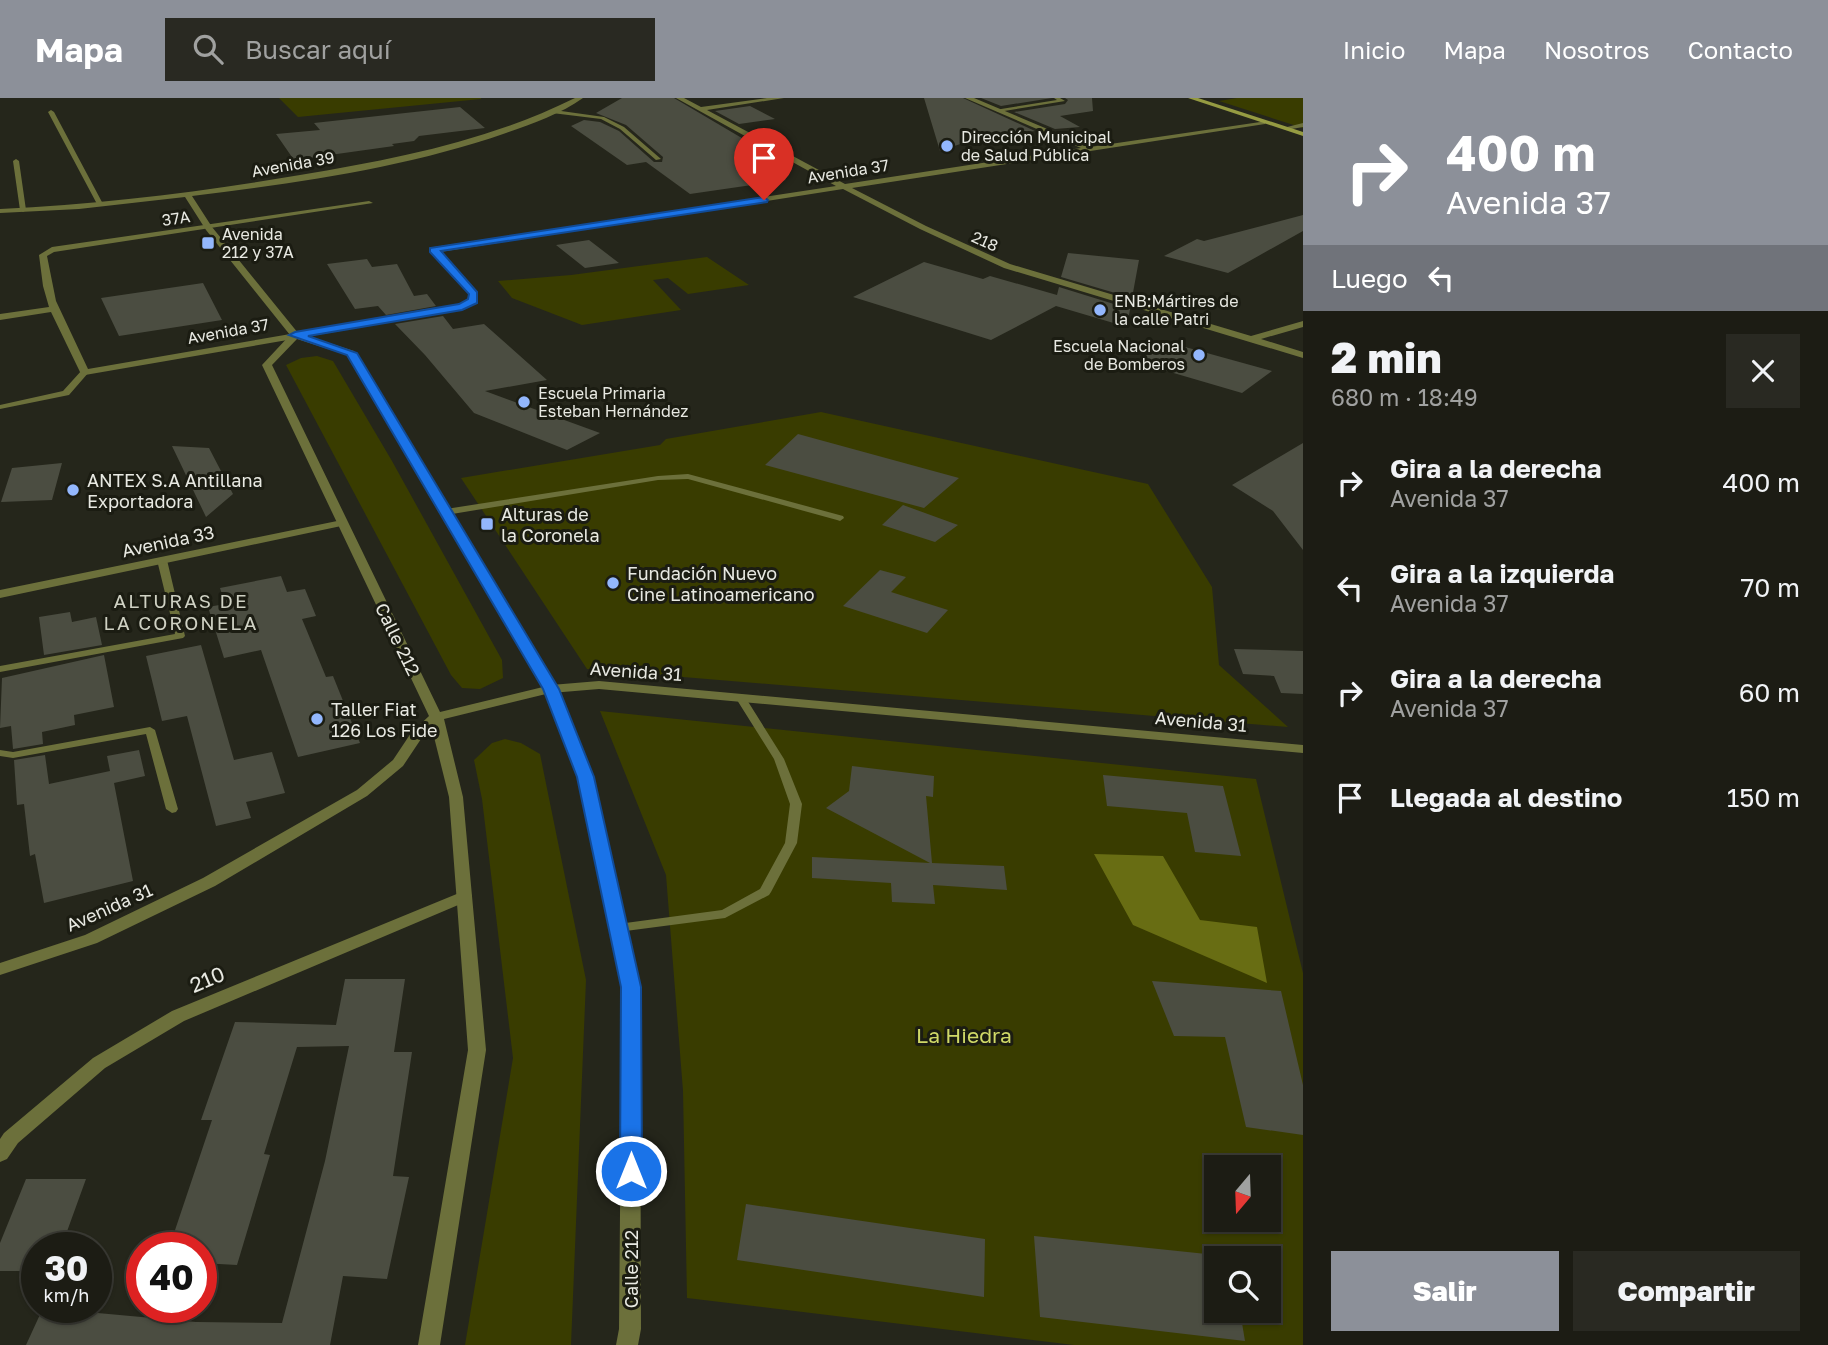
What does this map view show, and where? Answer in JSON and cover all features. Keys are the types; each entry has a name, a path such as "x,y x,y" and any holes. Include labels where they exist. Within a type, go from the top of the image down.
{"main road":[{"path":"1191,98 1303,134"}],"street":[{"name":"Avenida 39","path":"0,211 187,195 362,167 458,147 508,132 580,98"},
{"name":"218","path":"679,98 847,188 967,249 1007,266 1303,355"},
{"path":"700,109 781,98"},
{"path":"968,98 1090,149"},
{"name":"Avenida 37","path":"85,372 462,307 473,300 474,294 434,250 1265,122"},
{"path":"187,195 209,228 295,335"},
{"name":"37A","path":"55,309 43,273 43,255 52,250 369,203"},
{"path":"0,317 55,309 85,372"},
{"path":"1252,339 1303,324"},
{"name":"Calle 212","path":"429,1345 477,1050 456,797 436,717 267,365 295,335 351,353 551,689 585,777 631,987 631,1315 627,1345"},
{"name":"Avenida 33","path":"0,594 342,523"},
{"name":"Avenida 31","path":"0,970 91,939 209,882 362,793 398,764 416,736 436,717 551,689 598,685 1303,750"},
{"name":"210","path":"0,1154 11,1138 99,1063 178,1016 464,896"}],"lane":[{"path":"998,110 1063,101 1056,98"},
{"path":"51,112 100,204"},
{"path":"554,112 601,118 622,128 658,159"},
{"path":"1286,128 1303,125"},
{"path":"16,161 23,210"},
{"path":"0,407 66,393 85,372"},
{"path":"446,512 658,478 688,476 840,518"},
{"path":"0,669 180,636 162,561"},
{"path":"618,928 725,914 765,892 791,843 796,804 779,759 742,700"},
{"path":"0,753 13,755 150,730 172,809"}],"green space":[{"path":"279,98 481,98 481,99 298,117"},
{"path":"1237,98 1303,98 1303,128 1219,101"},
{"path":"707,257 749,285 688,294 668,278 653,280 681,310 582,325 512,298 498,281 571,275"},
{"path":"317,356 333,361 392,461 502,660 503,678 480,689 462,688 451,675 286,365 301,358"},
{"path":"821,412 1148,484 1212,587 1219,665 1288,727 587,669 461,478 660,445 666,439"},
{"name":"La Hiedra","path":"600,711 1256,779 1303,973 1303,1345 1074,1345 687,1298 683,1091 666,875"},
{"path":"505,739 521,743 540,754 586,980 571,1345 465,1345 513,1058 482,799 474,760 492,743"}],"shaded area":[{"path":"1094,854 1163,856 1200,920 1257,927 1267,983 1133,925"}],"building":[{"path":"622,98 674,98 757,147 746,149 756,154 743,156 786,180 690,194 646,162 627,165 571,126 584,120 600,122 619,131 654,162 662,162 663,157 626,125 596,113"},
{"path":"924,98 963,98 1035,131 996,135 992,133 940,151"},
{"path":"981,98 1052,98 1001,106"},
{"path":"1065,98 1092,98 1093,111 1060,116 1080,127 1055,129 1014,112 1065,104 1068,100"},
{"path":"750,106 775,119 739,124 715,111"},
{"path":"460,107 485,128 419,136 414,141 392,144 394,146 294,160 276,134 320,130 314,123"},
{"path":"1303,215 1303,231 1228,273 1164,256 1197,239 1204,241"},
{"path":"589,240 619,263 585,268 556,245"},
{"path":"1068,253 1139,260 1132,298 1061,277"},
{"path":"367,259 372,267 397,264 414,296 427,294 436,306 386,315 378,306 355,309 327,264"},
{"path":"924,262 983,279 990,276 1057,295 1059,287 1130,309 1127,327 1056,306 991,340 853,297"},
{"path":"203,283 222,320 119,336 101,298"},
{"path":"443,316 453,329 484,324 547,380 485,391 600,433 567,450 474,413 395,324"},
{"path":"1167,342 1272,371 1242,393 1136,362"},
{"path":"798,434 959,478 924,508 765,465"},
{"path":"1303,443 1303,550 1273,511 1232,485"},
{"path":"172,446 209,448 233,494 206,517"},
{"path":"62,463 52,500 1,502 12,468"},
{"path":"903,505 958,525 935,542 882,525"},
{"path":"880,570 906,577 891,592 948,610 927,633 843,606"},
{"path":"281,576 287,592 305,589 316,616 302,619 326,677 333,676 360,743 298,757 261,650 224,658 208,607 225,604 220,588"},
{"path":"70,612 72,622 96,617 102,645 44,655 39,617"},
{"path":"201,645 234,760 272,752 285,793 246,802 251,818 216,826 187,716 162,721 146,656"},
{"path":"1234,649 1303,651 1303,694 1281,693 1274,676 1243,674"},
{"path":"104,655 114,707 74,715 75,725 42,732 43,744 13,749 11,726 0,728 2,678"},
{"path":"139,750 145,776 114,783 133,881 44,903 35,854 30,856 24,804 17,805 14,760 45,755 49,784 110,771 107,756"},
{"path":"852,766 934,776 933,797 926,796 932,863 1004,866 1007,890 933,885 935,904 892,902 891,883 812,878 812,857 930,863 826,808 849,791"},
{"path":"1103,775 1223,786 1241,856 1195,852 1187,813 1107,806"},
{"path":"345,979 405,979 394,1052 412,1052 393,1176 409,1177 387,1279 343,1276 330,1345 26,1345 36,1323 112,1323 112,1314 126,1316 126,1323 282,1323 325,1161 349,1046 297,1047 264,1154 270,1155 237,1265 217,1264 217,1232 174,1232 212,1120 201,1120 235,1022 336,1025"},
{"path":"1152,981 1281,991 1303,1085 1303,1135 1246,1127 1225,1037 1174,1036"},
{"path":"26,1179 86,1179 67,1232 21,1232 21,1271 0,1271 0,1243"},
{"path":"746,1204 985,1239 984,1297 737,1260"},
{"path":"1034,1236 1204,1254 1204,1323 1242,1323 1245,1341 1040,1317"}],"place":[{"name":"Dirección Municipal de Salud Pública","path":"947,146"},
{"name":"Avenida 212 y 37A","path":"208,243"},
{"name":"ENB:Mártires de la calle Patri","path":"1100,310"},
{"name":"Escuela Nacional de Bomberos","path":"1199,355"},
{"name":"Escuela Primaria Esteban Hernández","path":"524,402"},
{"name":"ANTEX S.A Antillana Exportadora","path":"73,490"},
{"name":"Alturas de la Coronela","path":"487,524"},
{"name":"Fundación Nuevo Cine Latinoamericano","path":"613,583"},
{"name":"Taller Fiat 126 Los Fide","path":"317,719"}],"district":[{"name":"ALTURAS DE LA CORONELA","path":"181,611"}],"route":[{"path":"631,1171 631,987 585,777 551,689 351,353 295,335 462,307 473,300 474,294 434,250 764,200"}]}
